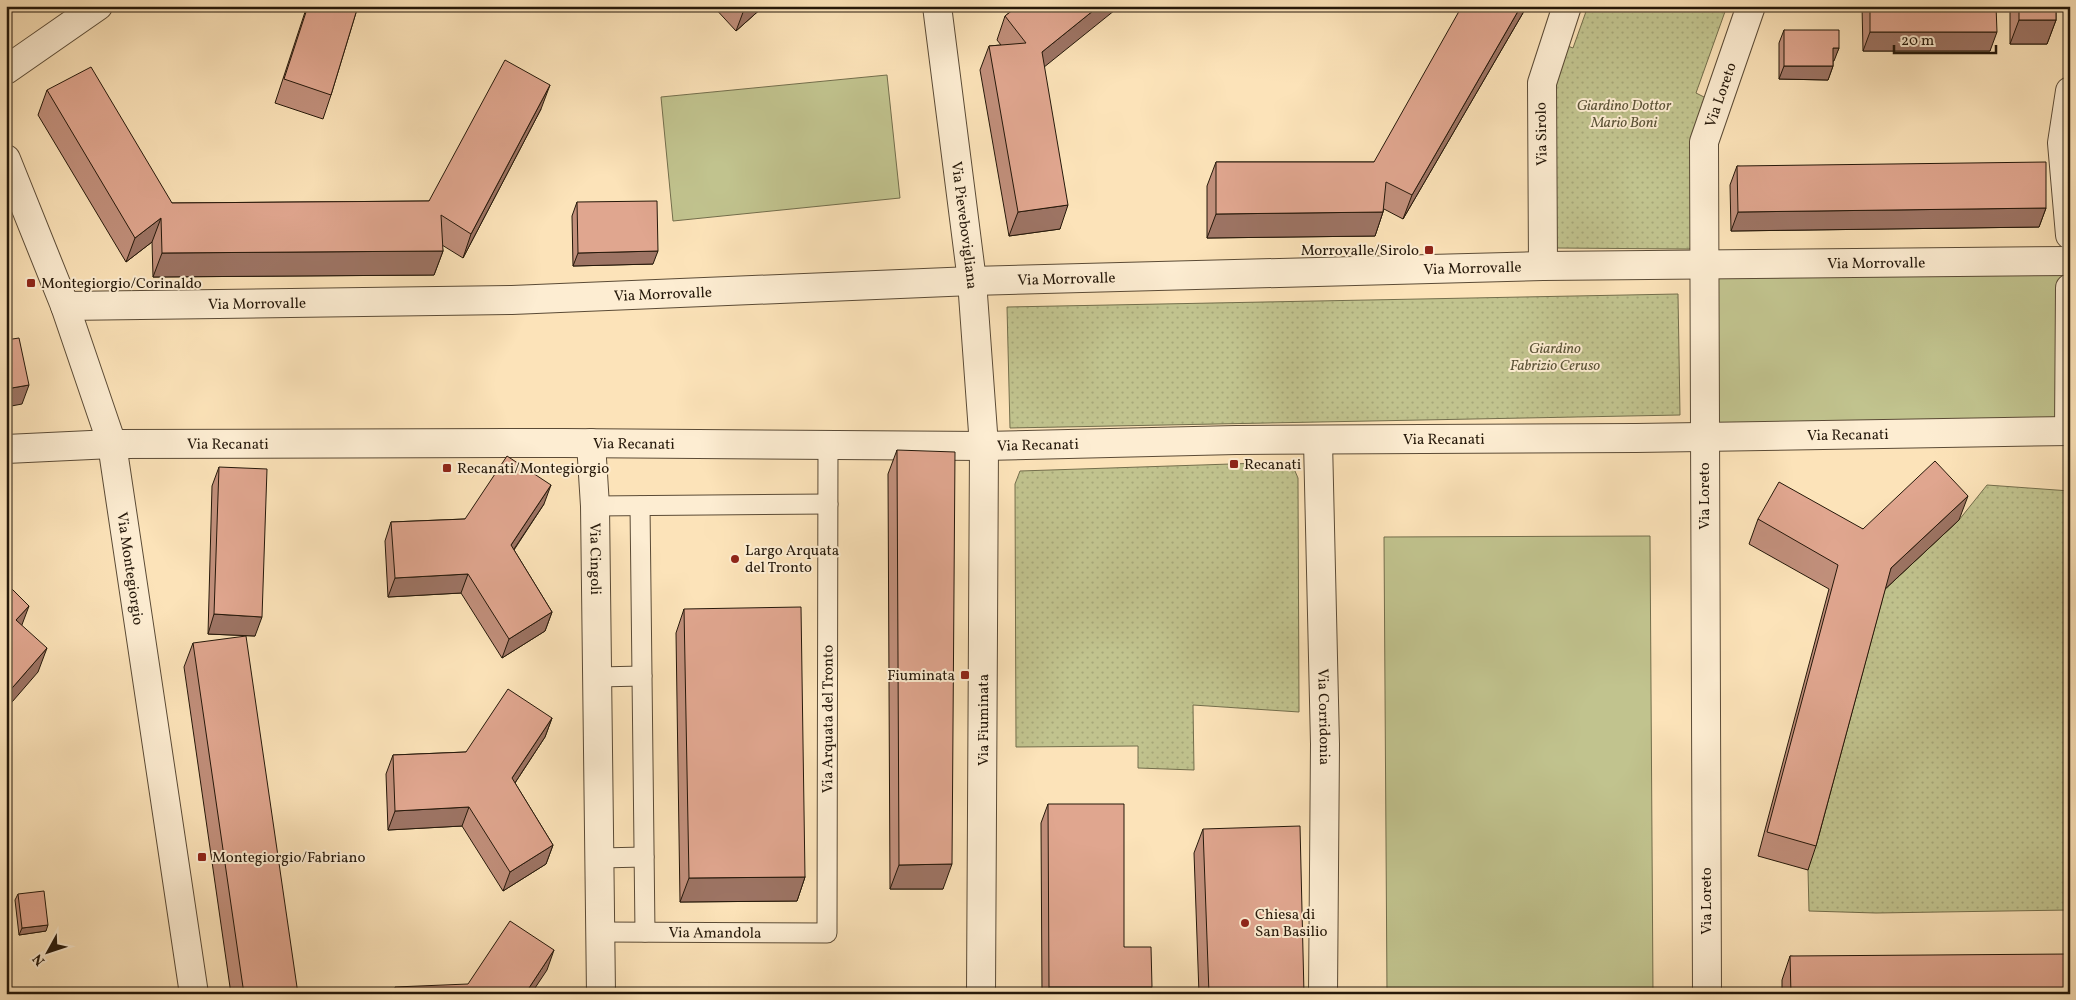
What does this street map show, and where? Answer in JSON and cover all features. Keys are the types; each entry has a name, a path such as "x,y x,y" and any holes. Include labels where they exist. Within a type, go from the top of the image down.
{"street":[{"path":"6,70 98,6"},
{"name":"Via Pievebovigliana","path":"937,6 972,281 984,446"},
{"name":"Via Sirolo","path":"1543,266 1542,83 1567,6"},
{"name":"Via Loreto","path":"1707,994 1704,142 1751,6"},
{"path":"2070,91 2062,143 2070,235"},
{"name":"Via Montegiorgio","path":"6,159 65,306 112,444 194,994"},
{"name":"Via Morrovalle","path":"65,306 512,300 972,281 1543,266 2070,261"},
{"path":"2069,431 2070,288"},
{"name":"Via Recanati","path":"6,449 112,444 591,443 984,446 1236,440 1318,441 1704,437 2069,431"},
{"name":"Via Corridonia","path":"1318,441 1325,744 1323,994"},
{"name":"Via Cingoli","path":"591,443 595,506 601,994"},
{"name":"Via Fiuminata","path":"981,994 984,446"}],"lane":[{"path":"595,506 828,504 828,444"},
{"name":"Via Arquata del Tronto","path":"827,933 828,504"},
{"path":"640,506 645,932"},
{"path":"598,677 642,676"},
{"path":"600,858 644,857"},
{"name":"Via Amandola","path":"601,932 827,933"}],"green space":[{"name":"Giardino Dottor Mario Boni","path":"1588,6 1727,6 1696,93 1706,98 1693,247 1689,249 1556,248 1550,87 1565,45 1573,48"},
{"path":"887,75 900,198 673,221 661,97"},
{"path":"1703,265 2070,270 2070,431 1718,437"},
{"name":"Giardino Fabrizio Ceruso","path":"1678,294 1680,415 1010,428 1007,307"},
{"path":"1291,462 1298,478 1299,712 1193,705 1194,770 1138,768 1138,746 1016,747 1015,484 1020,471"},
{"path":"1987,485 2070,491 2070,910 1876,913 1809,911 1808,870 1882,592 1959,520"},
{"path":"1650,536 1653,994 1387,994 1384,537"}],"building":[{"path":"308,6 358,6 331,95 284,79"},
{"path":"1018,6 1099,6 1042,52 1068,205 1018,212 989,46 1026,43 1005,16"},
{"path":"1462,6 1521,6 1412,195 1386,182 1383,212 1216,214 1216,162 1374,162"},
{"path":"1870,6 1996,6 1997,32 1870,32"},
{"path":"2019,6 2056,6 2056,20 2019,20"},
{"path":"1784,30 1839,30 1839,48 1833,48 1833,66 1784,66"},
{"path":"505,60 550,85 471,234 441,215 443,251 162,253 161,218 135,238 47,90 91,67 172,203 429,201"},
{"path":"2046,162 2046,208 1738,212 1737,166"},
{"path":"657,201 658,251 578,253 577,202"},
{"path":"19,338 29,385 6,389 6,340"},
{"path":"897,450 955,452 952,864 899,865"},
{"path":"507,456 551,485 511,545 552,612 509,639 468,574 395,578 391,522 465,519"},
{"path":"1935,461 1968,496 1891,568 1816,846 1767,832 1838,565 1758,519 1779,482 1863,529"},
{"path":"219,467 267,469 262,617 214,614"},
{"path":"6,583 29,606 16,620 47,648 6,695"},
{"path":"801,607 805,877 689,878 684,609"},
{"path":"246,636 298,994 244,994 193,643"},
{"path":"508,689 552,718 512,778 553,845 510,872 469,807 395,811 393,755 466,752"},
{"path":"1048,804 1124,804 1124,947 1151,947 1152,987 1049,987"},
{"name":"Chiesa di San Basilio","path":"1300,826 1304,994 1209,994 1203,829"},
{"path":"44,891 48,925 22,928 18,894"},
{"path":"510,921 554,950 525,994 395,994 395,987 468,984"},
{"path":"2070,954 2070,994 1791,994 1790,956"}],"place":[{"name":"Morrovalle/Sirolo","path":"1429,250"},
{"name":"Montegiorgio/Corinaldo","path":"31,283"},
{"name":"Recanati","path":"1234,464"},
{"name":"Recanati/Montegiorgio","path":"447,468"},
{"name":"Largo Arquata del Tronto","path":"735,559"},
{"name":"Fiuminata","path":"965,675"},
{"name":"Montegiorgio/Fabriano","path":"202,857"},
{"name":"Chiesa di San Basilio","path":"1245,923"}]}
